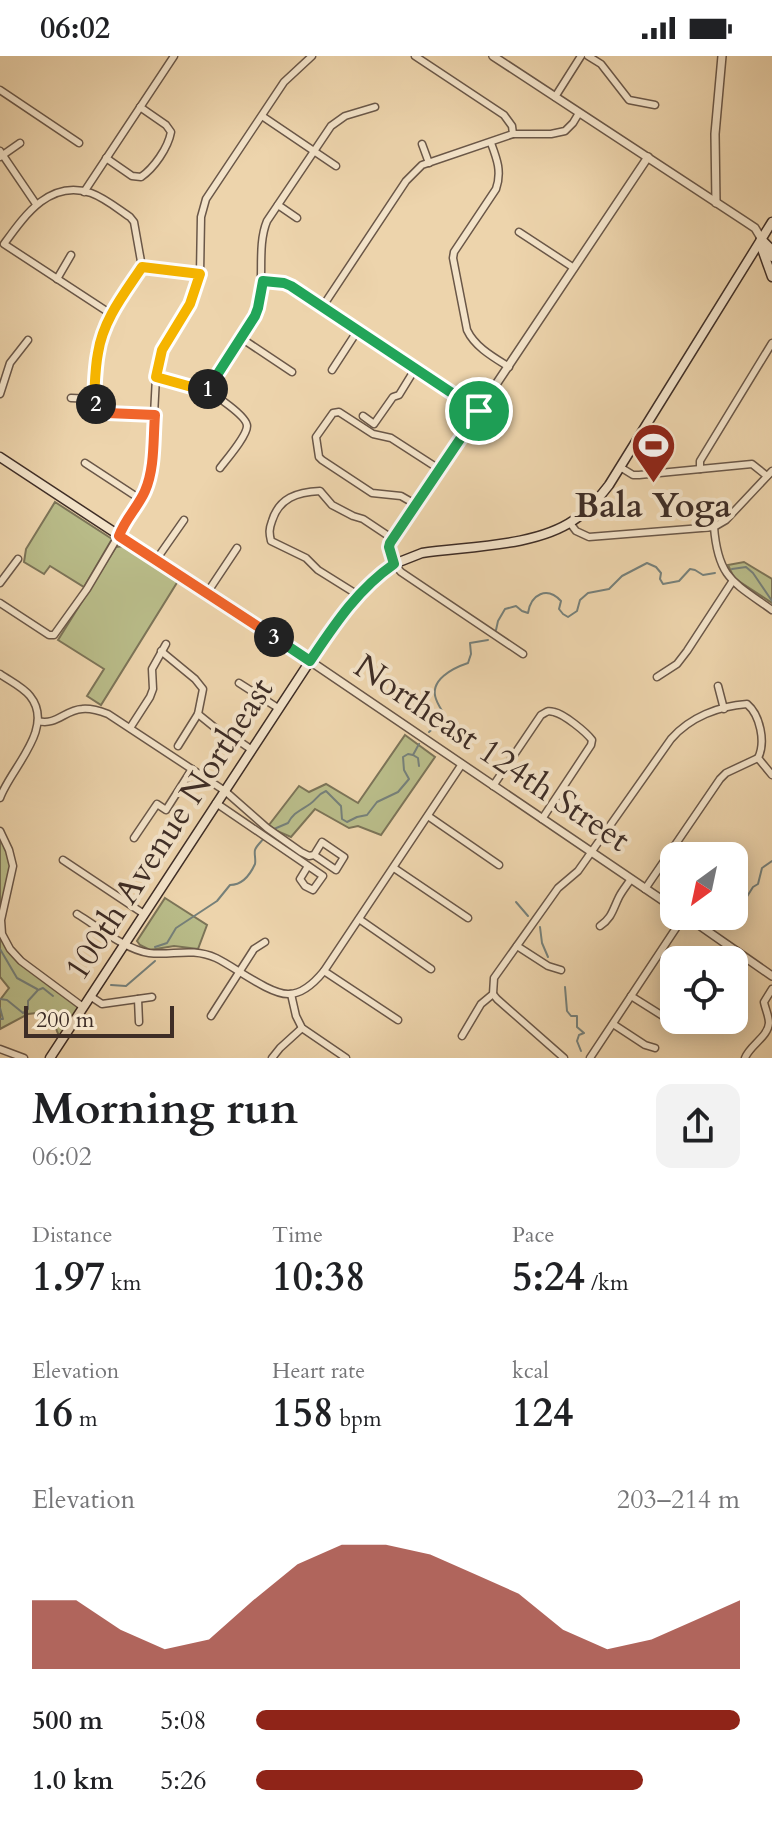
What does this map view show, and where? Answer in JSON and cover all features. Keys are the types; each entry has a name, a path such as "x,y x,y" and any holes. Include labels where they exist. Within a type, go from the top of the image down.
{"main road":[{"path":"394,564 422,553 536,538 570,523 595,503 772,222"},
{"path":"761,238 769,247 772,257"},
{"path":"761,238 772,277"},
{"name":"Northeast 124th Street","path":"0,457 310,661"},
{"name":"100th Avenue Northeast","path":"50,1058 310,661 370,581 394,564"}],"street":[{"path":"84,192 174,56"},
{"path":"0,603 51,636 58,631 145,491 151,472 156,377 162,350 190,304 200,274 201,217 206,199 284,82 312,56"},
{"path":"415,56 504,115 512,126 513,134"},
{"path":"493,56 755,228 761,238"},
{"path":"555,97 581,56"},
{"path":"588,56 601,64 629,100 655,105"},
{"path":"716,203 715,134 722,56"},
{"path":"0,90 79,143"},
{"path":"106,158 132,176 141,177 150,170 171,132 140,107"},
{"path":"206,391 258,308 263,281 262,237 278,205 337,119 375,107"},
{"path":"323,306 416,170 513,134 565,131 579,113"},
{"path":"262,116 336,166"},
{"path":"20,143 1,154 36,204"},
{"path":"491,143 499,169 499,182 453,258 471,338 509,367"},
{"path":"422,144 429,163"},
{"path":"523,654 401,572 394,564 389,547 648,157"},
{"path":"111,314 4,244 36,204 56,193 84,192 96,195 134,222 142,267 111,314 98,353 94,399 98,407 107,413 155,415"},
{"path":"278,205 297,218"},
{"path":"519,232 574,268"},
{"path":"57,279 71,255"},
{"path":"142,267 200,274"},
{"path":"263,281 284,283 323,306 479,411"},
{"path":"332,370 358,330"},
{"path":"241,338 292,372"},
{"path":"0,394 10,363 28,340"},
{"path":"700,469 700,461 772,343"},
{"path":"363,416 374,424 393,397 399,395 415,369"},
{"path":"156,377 206,391 242,416 247,426 243,436 220,468"},
{"path":"71,398 94,399"},
{"path":"415,504 401,496 372,493 360,486 319,457 316,437 333,413 339,412 373,434 391,438 439,469"},
{"path":"85,463 140,499"},
{"path":"570,523 576,531 589,537 714,527 726,520 770,474 752,464 639,475 620,467"},
{"path":"358,595 318,570 306,558 271,541 269,531 278,508 296,494 320,491 332,505 363,519 393,539"},
{"path":"156,560 184,520"},
{"path":"714,527 716,551 723,570 732,582 772,610"},
{"path":"207,593 237,548"},
{"path":"0,583 18,559"},
{"path":"657,677 677,664 732,582"},
{"path":"130,728 150,697 153,689 152,669 166,644"},
{"path":"161,651 202,686 198,714 178,746"},
{"name":"Northeast 124th Street","path":"310,661 660,899"},
{"path":"0,674 34,701 38,721 31,744 0,798"},
{"path":"239,683 278,708"},
{"path":"718,686 724,709"},
{"path":"462,1036 481,1004 493,994 494,978 558,888 578,871 592,853 679,729 696,718 747,704 754,711 762,741 758,758 720,779 645,889"},
{"path":"38,721 53,722 80,709 108,714 225,791 265,832"},
{"path":"493,786 541,715 547,711 556,712 592,740 589,750 542,819"},
{"path":"198,714 219,731 252,750"},
{"path":"758,758 772,775"},
{"path":"77,914 125,943 149,953 182,951 214,957 277,992 291,994 314,982 324,971 462,764"},
{"path":"134,838 157,804 166,810 192,769"},
{"path":"216,803 336,870 344,857 322,842 314,855"},
{"path":"428,816 499,865"},
{"path":"0,831 13,866 1,920 2,934 21,961 83,1007"},
{"path":"273,837 308,866"},
{"path":"63,860 144,914"},
{"path":"394,868 468,918"},
{"path":"600,926 614,912 631,879"},
{"path":"359,919 431,969"},
{"path":"590,1058 676,930"},
{"path":"706,930 772,976"},
{"path":"211,1016 254,949 265,942"},
{"path":"517,946 548,966 561,970"},
{"path":"324,971 398,1020"},
{"path":"745,1058 769,1023 764,1002 772,989"},
{"path":"291,994 302,1028 346,1058"},
{"path":"493,994 564,1058"},
{"path":"90,996 102,1004 152,997"},
{"path":"631,996 660,1014"},
{"path":"138,999 139,1022"},
{"path":"613,1024 655,1048"},
{"path":"272,1058 302,1028"},
{"path":"0,1049 24,1058"}],"green space":[{"path":"55,502 112,539 84,587 50,566 44,574 24,562 26,549"},
{"path":"124,546 178,581 101,705 87,696 104,669 58,640 116,547"},
{"path":"744,562 772,579 772,603 734,578 728,565"},
{"path":"405,735 435,757 381,835 358,826 349,828 315,809 291,837 269,825 299,786 309,792 326,784 358,803"},
{"path":"0,831 13,866 4,902 2,934 10,949 83,1007 61,1041 55,1026 54,1011 28,1014 0,1029 0,1000 9,988 0,977"},
{"path":"165,898 207,925 198,949 174,946 150,950 137,941"}],"waterway":[{"path":"496,630 505,609 516,606 528,613 532,601 545,593 561,601 559,609 568,617 577,611 580,600 588,593 609,589 622,576 647,563 661,573 663,584 679,581 690,569 703,575 715,573"},
{"path":"732,569 746,567 772,601"},
{"path":"429,732 446,717 436,699 439,681 468,663 470,643 488,640"},
{"path":"274,829 288,823 326,791 341,806 342,819 347,822 367,815 377,802 398,792 409,779 404,770 403,757 413,755 419,744"},
{"path":"413,755 418,758 419,766"},
{"path":"155,947 167,943 176,928 217,901 230,885 245,879 255,864 256,848 264,838"},
{"path":"748,895 758,884 762,868 772,861"},
{"path":"516,902 528,916"},
{"path":"540,927 548,957"},
{"path":"0,949 17,978 37,989"},
{"path":"111,985 126,986 155,961"},
{"path":"565,987 567,1011 571,1016 577,1016 577,1027 584,1033 579,1035 577,1041 581,1051"},
{"path":"0,999 7,1000 23,1013 38,990 43,988 53,996"},
{"path":"0,1008 3,1019 0,1019"}],"place":[{"name":"Bala Yoga","path":"653,485"}],"route":[{"path":"142,267 200,274 190,304 162,350 156,377 206,391 255,316 263,281 284,283 479,411 390,543 394,564 370,581 310,661 119,536 145,491 151,472 155,415 107,413 98,407 94,399 98,353 111,314 142,267"}]}
